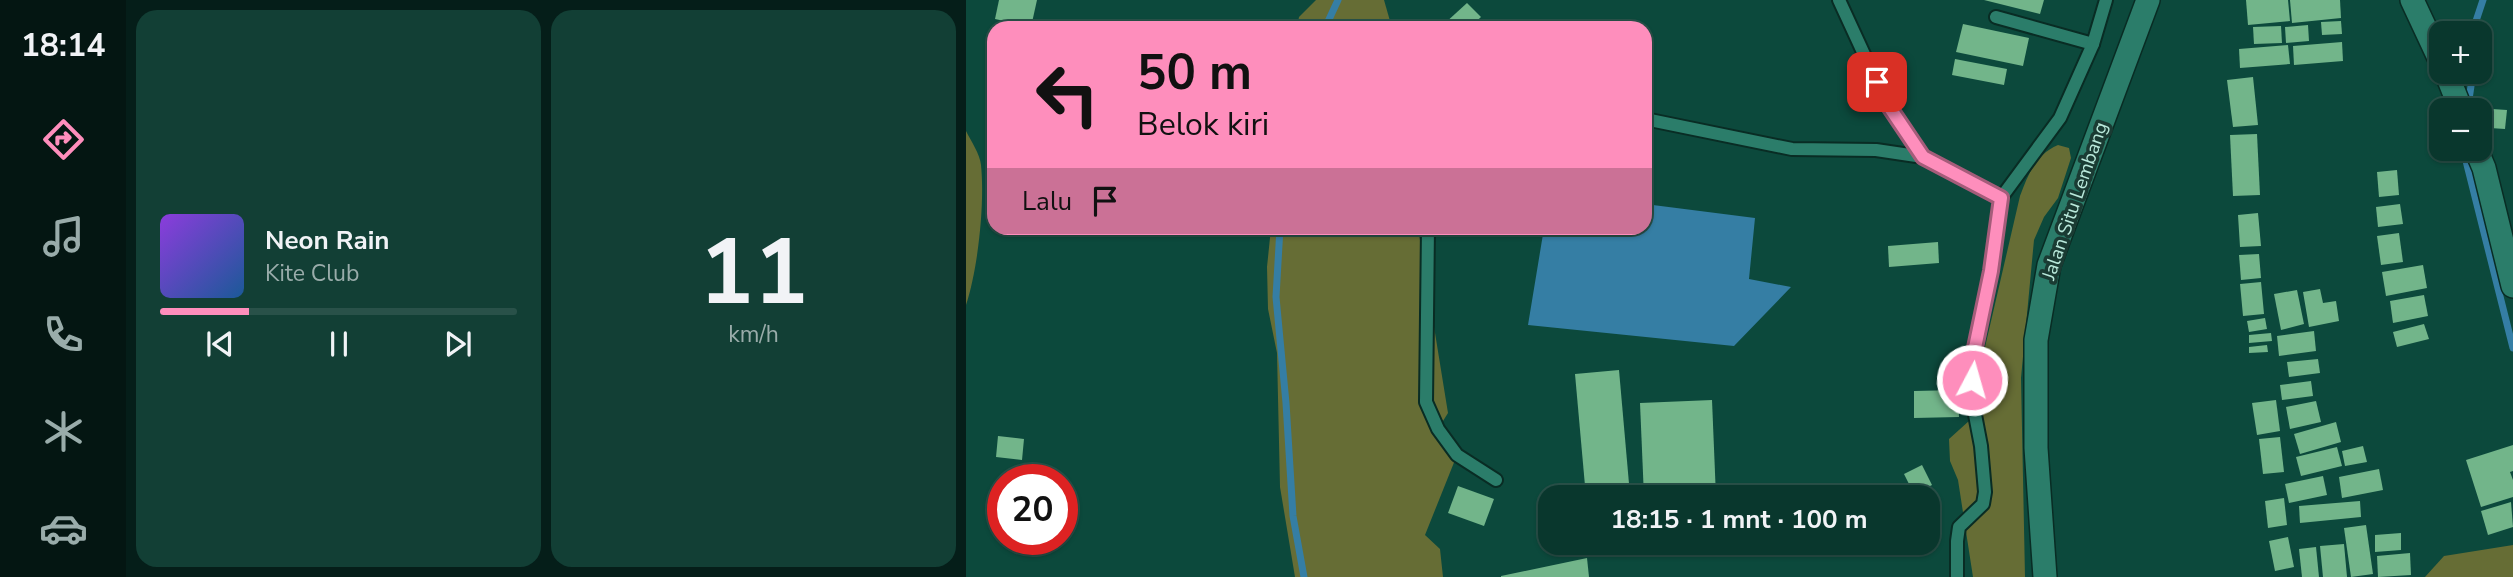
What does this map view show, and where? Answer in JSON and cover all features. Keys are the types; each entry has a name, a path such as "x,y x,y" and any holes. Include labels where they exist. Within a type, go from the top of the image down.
{"street":[{"name":"Jalan Situ Lembang","path":"2045,577 2036,448 2036,340 2047,277 2148,0"},
{"path":"2412,0 2429,33"},
{"path":"2481,161 2513,286"}],"lane":[{"path":"1839,0 1886,102 1923,157"},
{"path":"1957,577 1956,541 1959,527 1983,504 1985,492 1981,446 1972,399 1972,362 1991,271 2001,198 2060,118 2093,44 2106,0"},
{"path":"1996,17 2093,44"},
{"path":"1652,120 1792,149 1876,150 1923,157 2001,198"},
{"path":"1428,235 1426,402 1438,429 1457,455 1496,480"}],"green space":[{"path":"1316,0 1384,0 1390,21 1298,21"},
{"path":"966,131 980,161 982,198 977,255 966,305"},
{"path":"2058,145 2069,148 2071,158 2058,198 2044,217 2034,240 2021,378 2025,577 1973,577 1958,480 1950,461 1949,439 1980,411 1982,360 2020,196 2038,160"},
{"path":"1270,235 1419,235 1448,413 1438,429 1457,455 1425,535 1440,549 1443,577 1295,577 1280,487 1277,353 1268,309 1267,267"},
{"path":"2513,545 2513,577 2425,577 2444,556"}],"water":[{"path":"1652,205 1755,218 1749,279 1791,287 1734,346 1528,325 1543,235 1652,235"}],"building":[{"path":"999,0 1037,0 1032,21 995,19"},
{"path":"1984,0 2044,0 2040,14"},
{"path":"2246,0 2288,0 2290,21 2248,25"},
{"path":"2290,0 2340,0 2341,18 2292,23"},
{"path":"1467,3 1481,17 1477,21 1447,21"},
{"path":"2341,21 2342,34 2322,35 2321,22"},
{"path":"1963,24 2029,38 2023,66 1956,52"},
{"path":"2308,25 2309,41 2286,43 2285,27"},
{"path":"2281,26 2282,43 2254,44 2253,27"},
{"path":"2342,42 2343,61 2294,65 2293,46"},
{"path":"2288,45 2290,64 2240,68 2239,49"},
{"path":"1955,59 2007,69 2004,85 1952,75"},
{"path":"2253,77 2258,125 2233,127 2227,80"},
{"path":"2492,109 2507,110 2505,129 2492,128"},
{"path":"2257,134 2260,195 2233,196 2230,135"},
{"path":"2397,170 2399,195 2379,197 2377,172"},
{"path":"2400,204 2403,224 2378,227 2376,207"},
{"path":"2258,213 2261,246 2240,247 2238,215"},
{"path":"2399,233 2403,262 2381,265 2377,236"},
{"path":"1938,242 1939,263 1889,267 1888,246"},
{"path":"2259,254 2261,278 2241,280 2239,255"},
{"path":"2423,265 2427,288 2386,296 2382,272"},
{"path":"2261,282 2264,314 2243,316 2240,284"},
{"path":"2320,289 2323,303 2336,301 2339,321 2309,327 2303,292"},
{"path":"2297,290 2304,324 2281,330 2274,294"},
{"path":"2424,295 2428,316 2393,323 2390,301"},
{"path":"2265,318 2267,329 2249,332 2247,321"},
{"path":"2424,324 2429,339 2397,347 2393,332"},
{"path":"2314,331 2316,351 2279,356 2277,336"},
{"path":"2271,333 2272,341 2249,343 2249,335"},
{"path":"2267,345 2268,352 2249,353 2249,347"},
{"path":"2318,359 2320,373 2289,377 2287,362"},
{"path":"1619,370 1629,485 1585,485 1575,374"},
{"path":"2311,381 2313,396 2282,400 2280,385"},
{"path":"1958,390 1959,417 1914,418 1914,391"},
{"path":"1712,400 1716,485 1643,485 1640,403"},
{"path":"2276,400 2280,431 2257,435 2252,403"},
{"path":"2316,401 2321,422 2290,429 2286,407"},
{"path":"2336,422 2341,442 2300,454 2294,434"},
{"path":"998,436 1024,439 1022,460 996,457"},
{"path":"2280,437 2284,472 2263,474 2259,439"},
{"path":"2513,445 2513,471 2510,472 2513,497 2481,507 2466,460"},
{"path":"2363,446 2367,462 2345,466 2342,451"},
{"path":"2337,447 2342,466 2301,476 2296,457"},
{"path":"1922,465 1932,485 1910,485 1904,474"},
{"path":"2379,469 2383,490 2342,498 2339,477"},
{"path":"2323,476 2327,495 2289,503 2285,484"},
{"path":"1458,486 1494,499 1484,526 1448,513"},
{"path":"2284,498 2287,525 2268,528 2265,501"},
{"path":"2360,501 2361,517 2300,523 2299,506"},
{"path":"2511,502 2513,527 2488,535 2481,511"},
{"path":"2366,525 2373,574 2351,577 2344,528"},
{"path":"2401,533 2401,550 2375,552 2375,535"},
{"path":"2288,537 2294,567 2275,571 2269,541"},
{"path":"2344,544 2347,577 2323,577 2320,546"},
{"path":"2316,547 2319,577 2302,577 2299,549"},
{"path":"2410,553 2411,575 2378,577 2377,556"},
{"path":"1587,558 1589,577 1501,577 1501,576"}],"waterway":[{"path":"1328,21 1338,0"},
{"path":"2476,21 2483,0"},
{"path":"2469,98 2471,84"},
{"path":"2466,161 2513,348"},
{"path":"1280,235 1276,297 1293,516 1304,577"}],"route":[{"path":"1877,82 1886,102 1923,157 2001,198 1991,271 1972,362 1972,380"}]}
